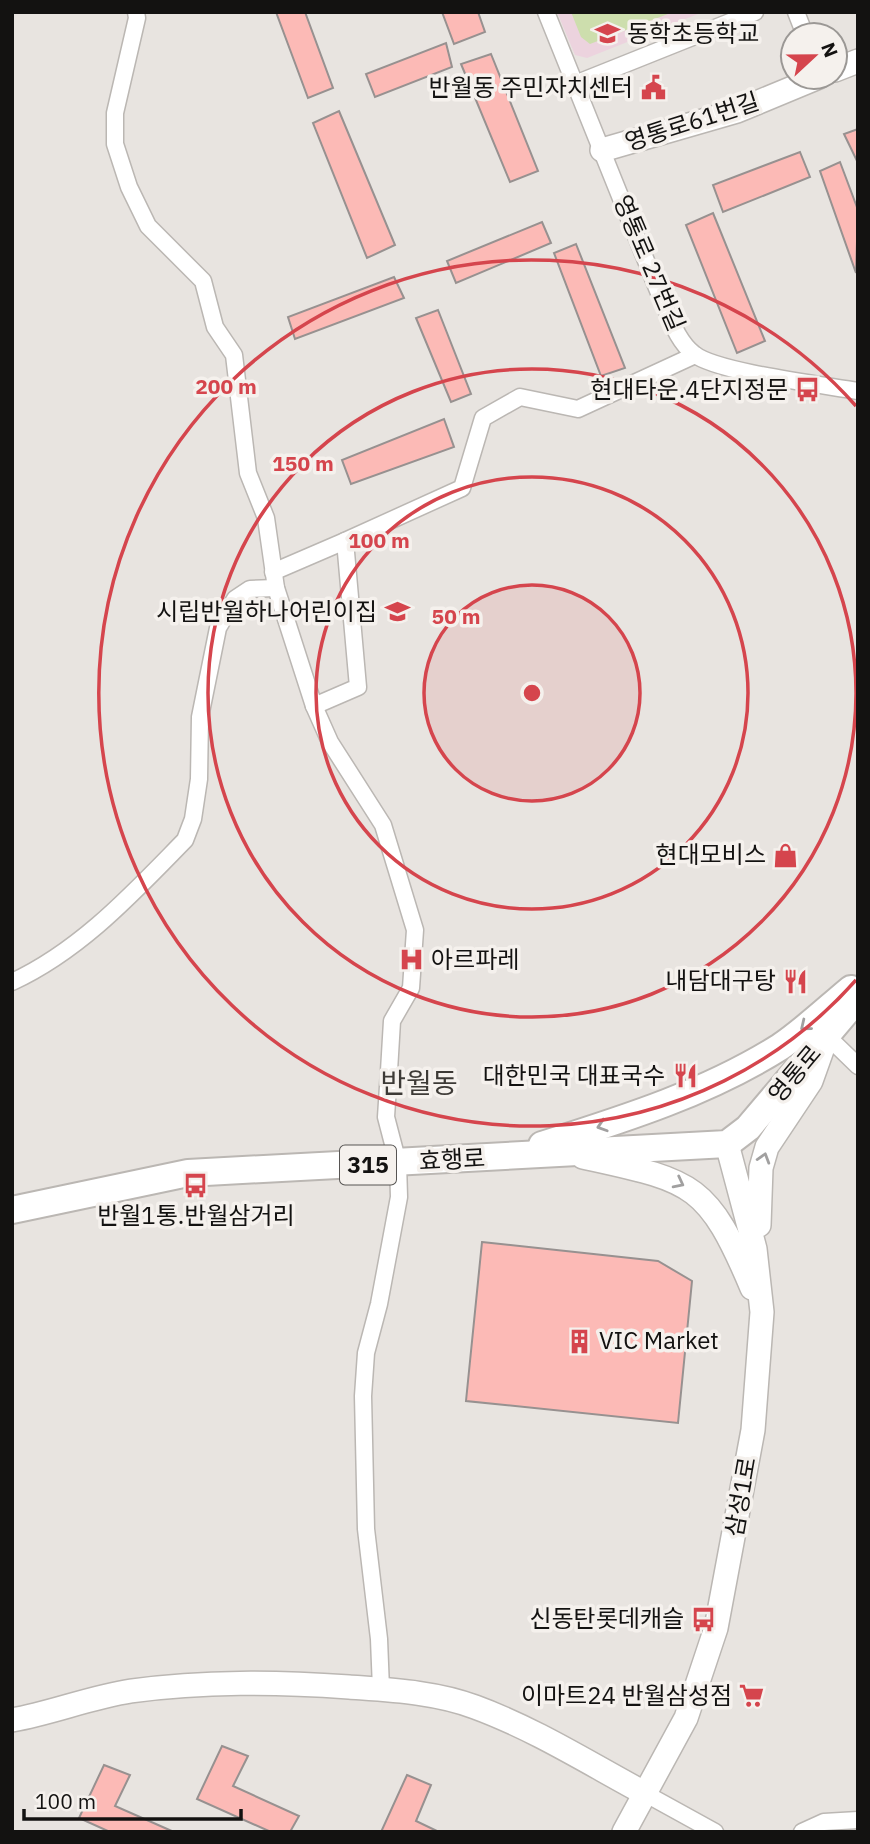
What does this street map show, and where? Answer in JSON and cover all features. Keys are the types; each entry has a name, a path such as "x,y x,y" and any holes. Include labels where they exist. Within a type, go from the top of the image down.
{"main road":[{"name":"영통로61번길","path":"602,150 737,111 785,91"},
{"name":"315","path":"502,1158 651,1110 721,1079 781,1046 858,983"},
{"name":"영통로","path":"727,1144 748,1128 858,998"},
{"path":"755,1249 761,1213 761,1168 767,1147 811,1081 827,1036"},
{"name":"효행로","path":"12,1210 188,1173 727,1144"},
{"name":"삼성1로","path":"624,1832 685,1718 716,1628 753,1430 762,1312 755,1249 727,1144"},
{"path":"566,1154 661,1174 697,1192 722,1222 762,1312"},
{"path":"12,1720 129,1692 190,1684 260,1681 381,1689 451,1699 474,1706 530,1731 646,1794"}],"street":[{"path":"136,12 138,18 115,114 115,144 130,187 148,226 203,281 215,327 234,355 248,473 266,518 274,580 314,706 330,742 383,825 415,930 411,988 393,1021 386,1117 398,1163 399,1197 379,1304 366,1353 363,1396 366,1529 379,1639 381,1689"},
{"name":"영통로 27번길","path":"546,12 661,299 682,342 695,355 717,365 858,391"},
{"path":"575,84 755,12"},
{"path":"12,982 41,968 82,939 185,840 193,819 199,779 201,717 218,628 235,599 345,541 462,488 483,418 520,397 578,409 695,355"},
{"path":"314,706 358,687 345,541"},
{"path":"827,1036 858,1066"},
{"path":"646,1794 715,1832"},
{"path":"802,1832 824,1822 858,1820"}],"shaded area":[{"name":"동학초등학교","path":"557,12 703,12 587,58 575,55"}],"green space":[{"path":"571,12 673,12 590,44 581,37"}],"building":[{"path":"276,12 305,12 333,88 308,98"},
{"path":"442,12 478,12 485,32 454,44"},
{"path":"446,43 452,67 375,97 366,74"},
{"path":"491,54 538,171 510,182 461,64"},
{"path":"339,111 395,245 367,258 313,123"},
{"path":"858,129 858,163 844,134"},
{"path":"800,152 810,177 723,212 713,185"},
{"path":"840,162 858,210 856,273 820,171"},
{"path":"713,213 765,341 737,353 686,225"},
{"path":"542,222 551,243 456,283 447,261"},
{"path":"576,244 625,368 601,376 554,253"},
{"path":"394,277 404,298 295,339 288,317"},
{"path":"438,310 471,394 451,402 416,318"},
{"path":"444,419 454,447 351,484 342,460"},
{"name":"VIC Market","path":"482,1242 658,1261 692,1281 678,1423 466,1401"},
{"path":"222,1746 248,1756 233,1786 299,1816 290,1832 271,1832 197,1799"},
{"path":"104,1765 130,1775 115,1806 174,1832 110,1832 79,1818"},
{"path":"407,1775 431,1785 416,1821 439,1832 381,1832"}],"place":[{"name":"동학초등학교","path":"607,34"},
{"name":"반월동 주민자치센터","path":"653,88"},
{"name":"현대타운.4단지정문","path":"808,390"},
{"name":"시립반월하나어린이집","path":"397,612"},
{"name":"현대모비스","path":"786,855"},
{"name":"아르파레","path":"411,960"},
{"name":"내담대구탕","path":"796,981"},
{"name":"대한민국 대표국수","path":"685,1076"},
{"name":"반월1통.반월삼거리","path":"196,1185"},
{"name":"VIC Market","path":"579,1341"},
{"name":"신동탄롯데캐슬","path":"704,1619"},
{"name":"이마트24 반월삼성점","path":"752,1696"}],"district":[{"name":"반월동","path":"419,1083"}]}
